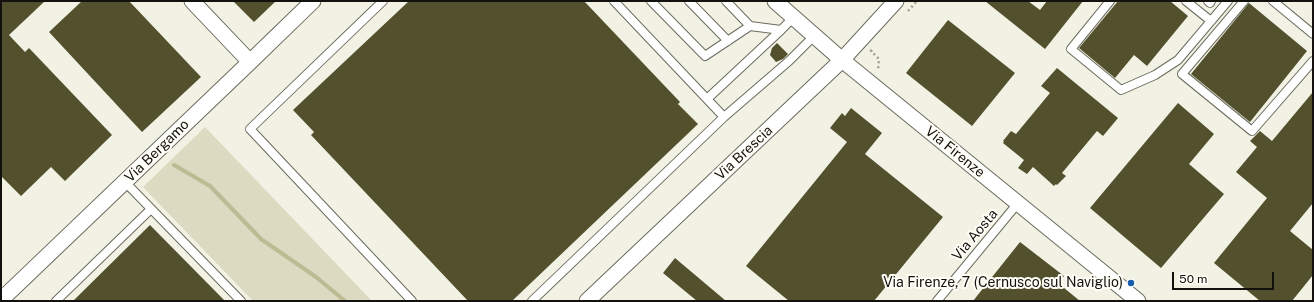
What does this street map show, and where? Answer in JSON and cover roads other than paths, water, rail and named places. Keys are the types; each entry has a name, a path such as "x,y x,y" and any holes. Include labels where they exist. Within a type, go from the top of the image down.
{"street":[{"path":"192,1 250,62"},
{"name":"Via Bergamo","path":"1,300 313,1"},
{"name":"Via Firenze","path":"775,1 842,60 1138,301"},
{"name":"Via Brescia","path":"587,301 842,60 896,1"}],"lane":[{"path":"382,1 250,129 412,301"},
{"path":"614,1 724,117"},
{"path":"651,1 705,56 750,26"},
{"path":"690,1 728,41"},
{"path":"726,1 750,26 781,30"},
{"path":"1110,1 1071,49 1121,90 1155,75 1178,60 1228,1"},
{"path":"1186,1 1210,21"},
{"path":"1208,1 1210,3 1212,1"},
{"path":"1244,1 1182,74 1252,131 1313,60"},
{"path":"1273,1 1313,34"},
{"path":"707,99 793,18"},
{"path":"532,301 724,117 789,61 814,36"},
{"path":"125,182 241,301"},
{"name":"Via Aosta","path":"937,301 1018,203"},
{"path":"56,301 151,209"}],"waterway":[{"path":"174,165 210,186 261,239 316,277 345,301"}],"place":[{"name":"Via Firenze, 7 (Cernusco sul Naviglio)","path":"1131,283"}]}
